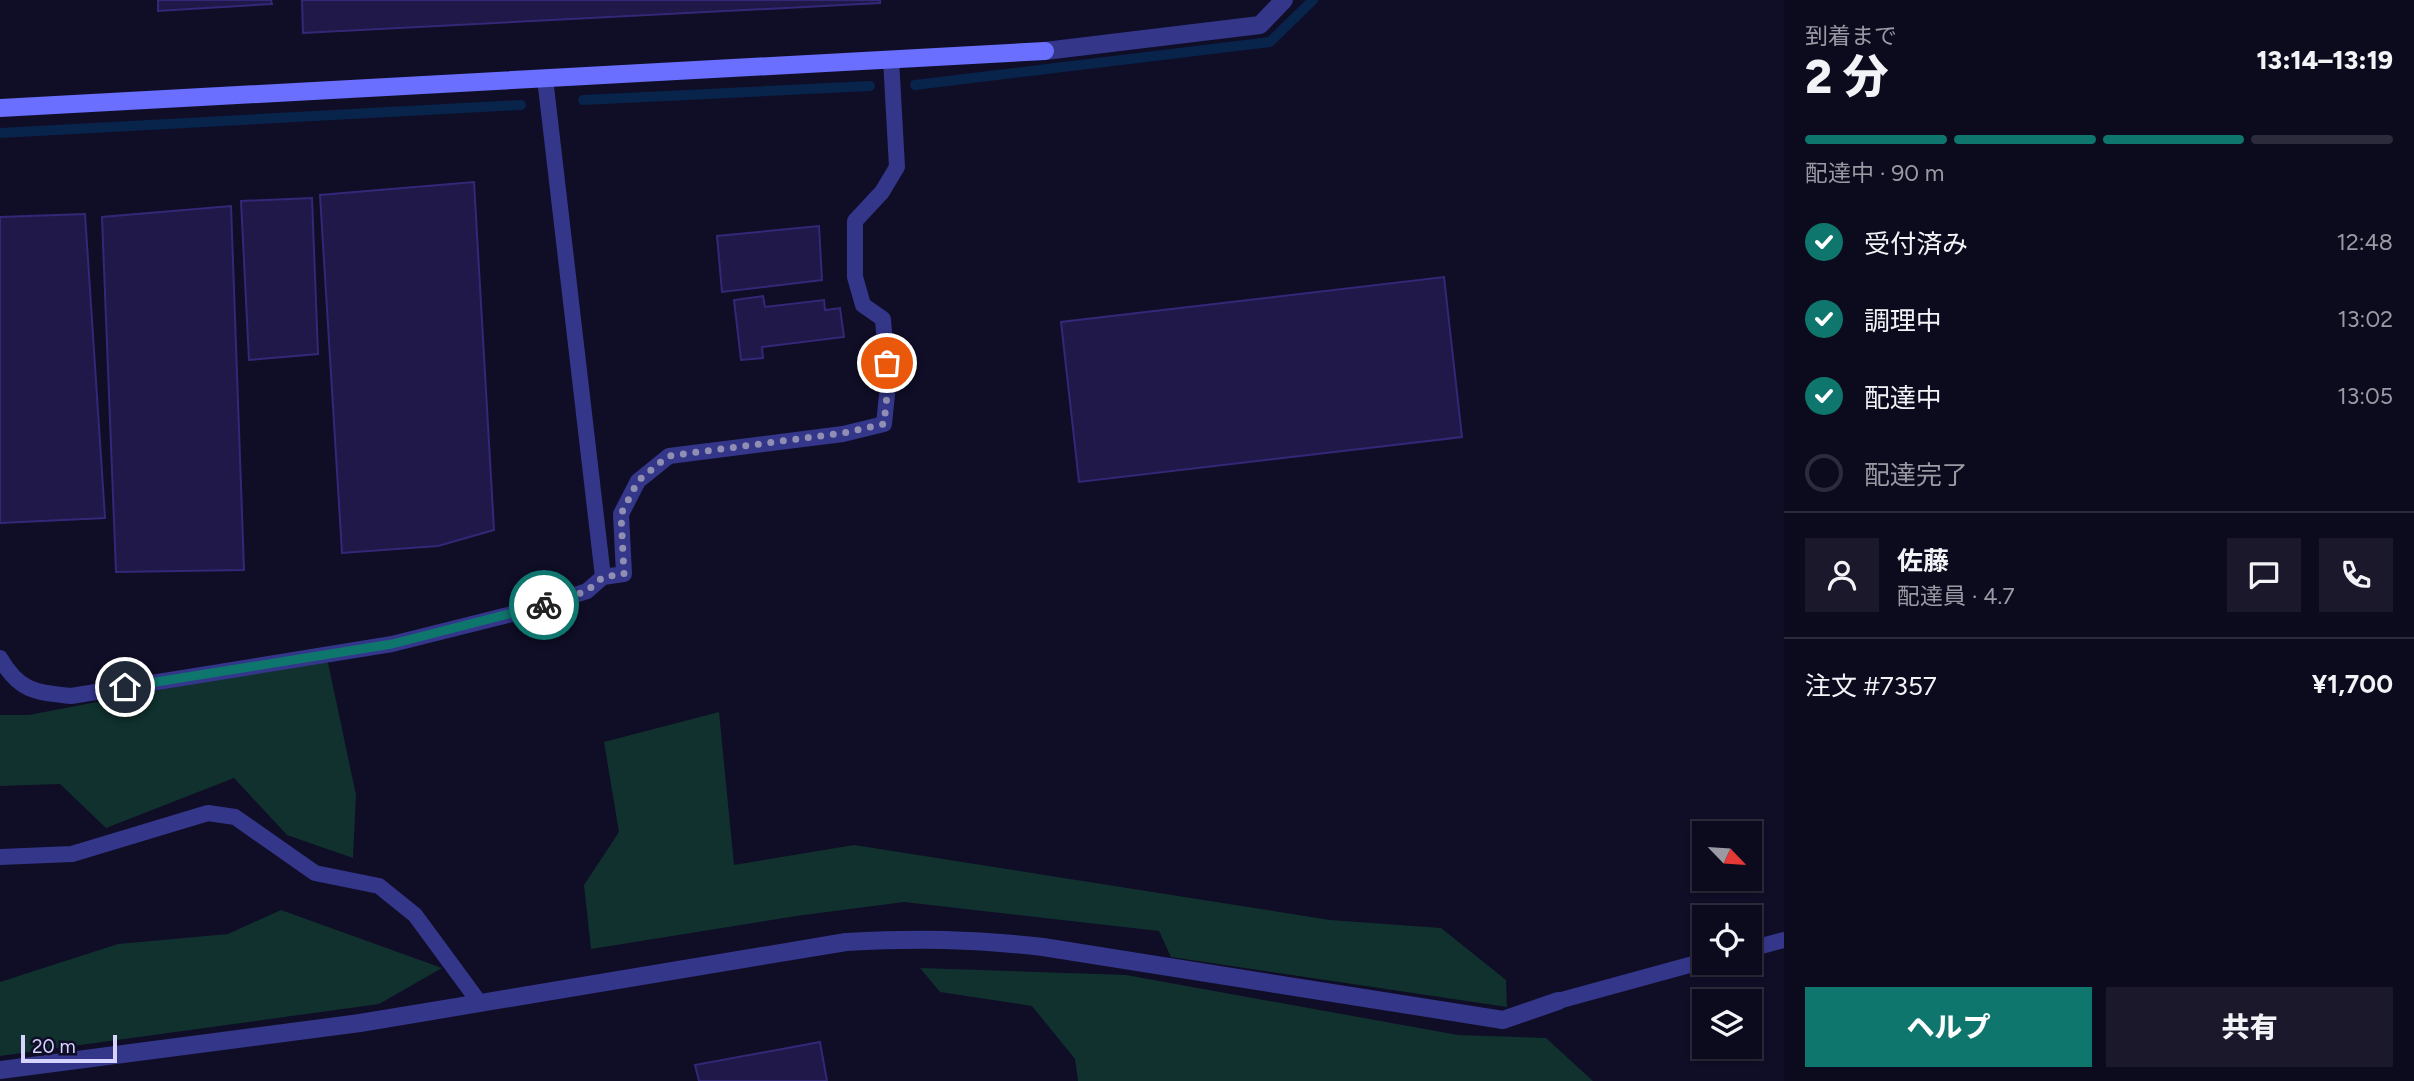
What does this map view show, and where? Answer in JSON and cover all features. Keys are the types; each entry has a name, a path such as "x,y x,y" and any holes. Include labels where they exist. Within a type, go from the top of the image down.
{"street":[{"path":"0,108 1045,51 1260,25 1284,0"},
{"path":"0,1070 360,1023 846,942 915,938 973,939 1044,947 1503,1020 1558,1001"}],"lane":[{"path":"0,658 9,674 32,692 71,696 392,644 524,611 587,591 603,577 624,574 621,514 638,481 668,456 843,433 884,424 888,385 883,319 863,305 855,277 855,221 882,192 897,167 891,59"},
{"path":"545,78 603,577"},
{"path":"0,858 72,854 208,813 236,817 315,873 379,886 415,915 479,1002"},
{"path":"1762,946 1784,940"},
{"path":"1558,1001 1692,964"}],"green space":[{"path":"327,658 356,795 353,858 287,835 234,778 106,828 60,784 0,786 0,715 29,715"},
{"path":"719,712 734,865 854,845 1330,920 1441,928 1506,980 1507,1007 1171,957 1159,931 904,902 796,916 591,949 584,885 619,832 604,742"},
{"path":"281,910 442,968 379,1004 0,1056 0,982 118,944 228,934"},
{"path":"920,968 1126,975 1458,1035 1546,1038 1593,1081 1078,1081 1075,1059 1032,1006 940,992"}],"building":[{"path":"158,0 271,0 272,4 158,11"},
{"path":"302,0 880,0 880,3 303,33"},
{"path":"474,182 494,530 438,546 342,553 320,195"},
{"path":"312,198 318,354 249,360 241,201"},
{"path":"231,206 244,570 116,572 102,217"},
{"path":"85,214 105,518 0,523 0,217"},
{"path":"819,226 822,280 722,292 717,236"},
{"path":"1444,277 1462,437 1079,482 1061,322"},
{"path":"763,296 765,307 824,300 825,310 840,308 844,337 762,347 763,358 741,360 734,300"},
{"path":"820,1042 827,1081 699,1081 695,1065"}],"waterway":[{"path":"915,85 1270,42 1313,0"},
{"path":"583,100 870,86"},
{"path":"0,133 521,105"}],"way so far":[{"path":"544,605 587,591 603,577 624,574 621,514 638,481 668,456 843,433 884,424 887,363"}],"route":[{"path":"125,687 392,644 544,605"}]}
